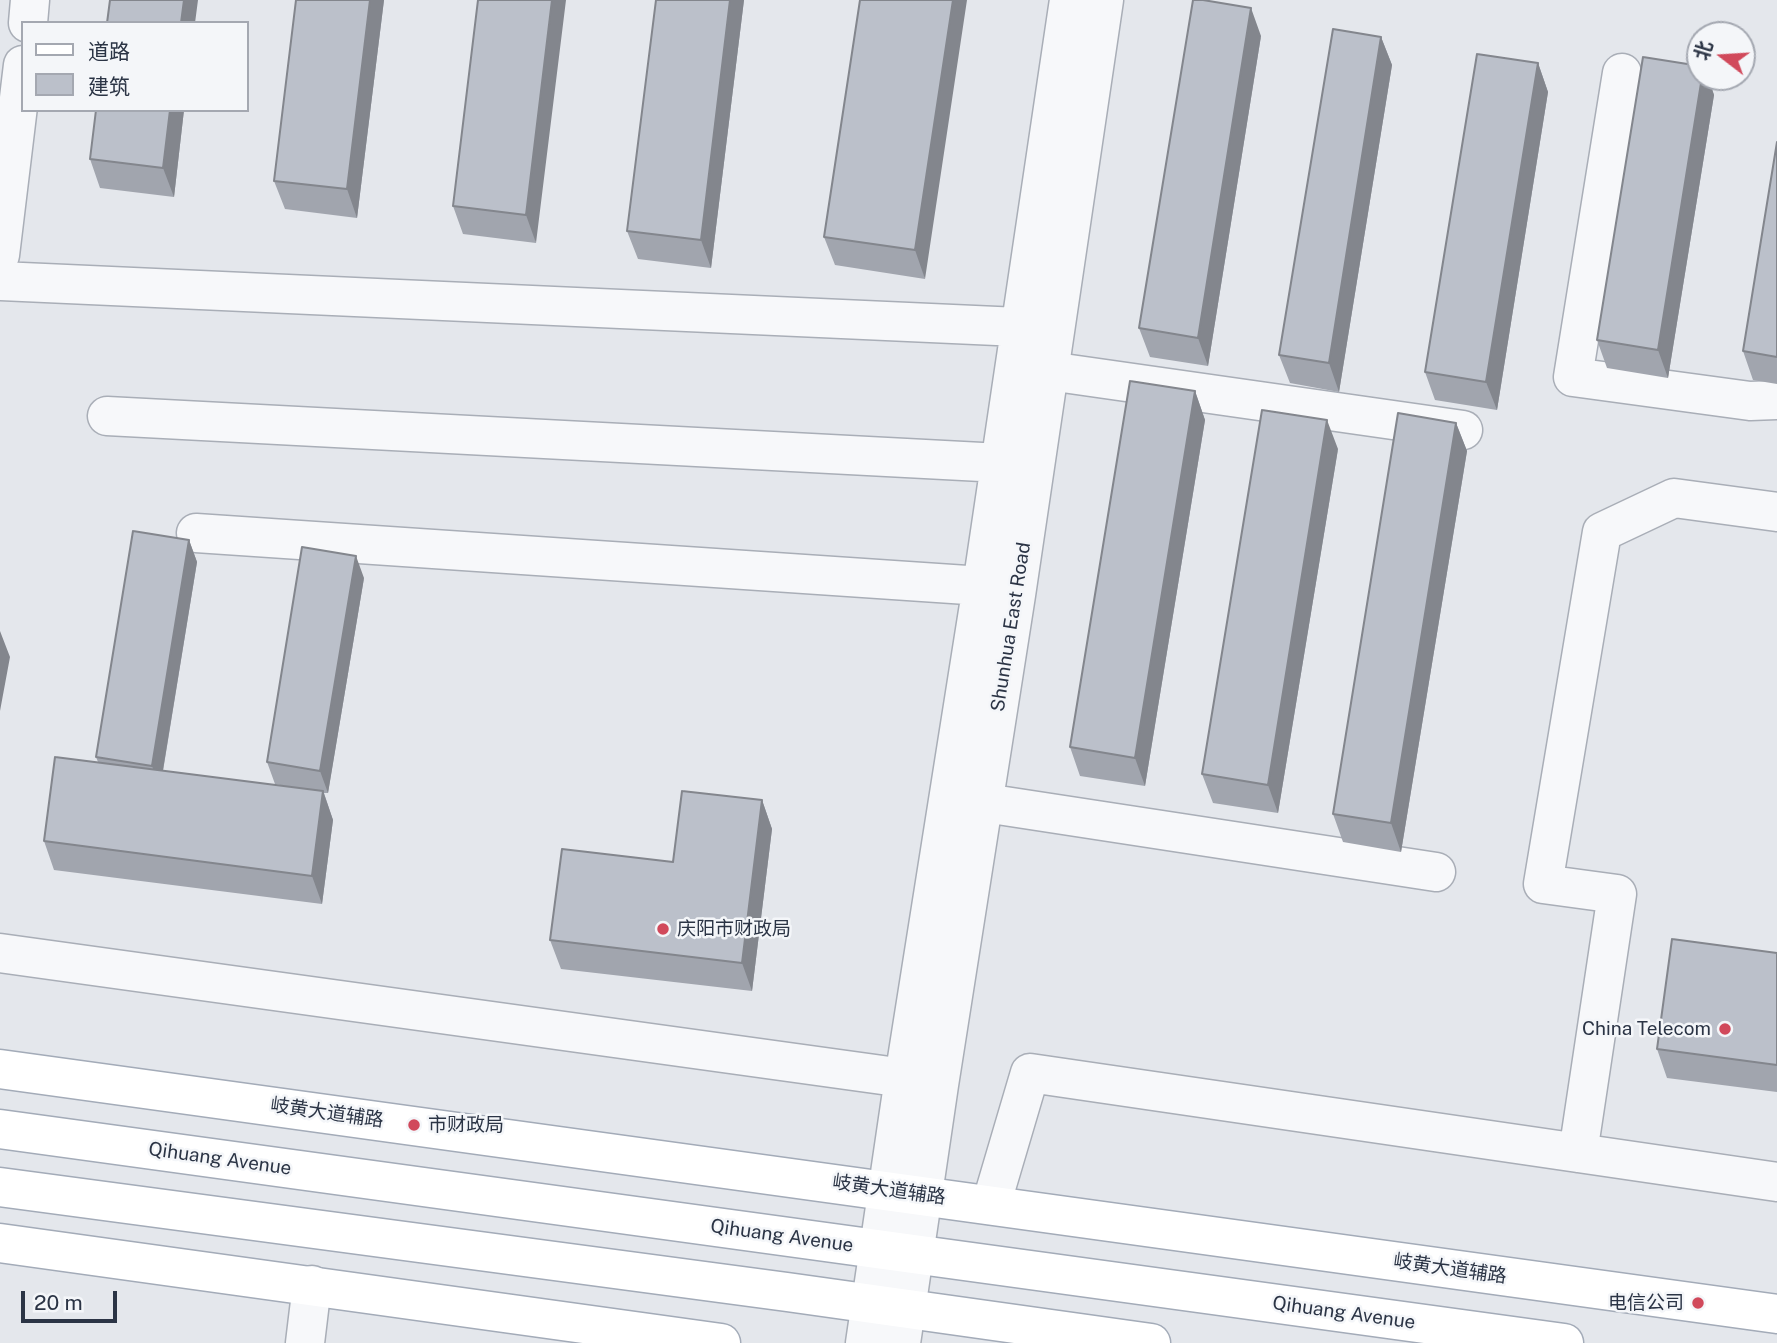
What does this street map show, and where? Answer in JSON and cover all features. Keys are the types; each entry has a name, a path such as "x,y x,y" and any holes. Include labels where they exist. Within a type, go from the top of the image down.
{"main road":[{"name":"岐黄大道辅路","path":"0,1069 1777,1314"},
{"name":"Qihuang Avenue","path":"0,1129 1564,1343"},
{"path":"0,1187 893,1318 1151,1343"},
{"path":"0,1243 721,1343"}],"street":[{"path":"28,21 30,0"},
{"name":"Shunhua East Road","path":"905,1193 904,1078 982,586 1069,0"},
{"name":"Shunhua East Road","path":"865,1343 893,1318 896,1252 905,1193 985,803 1104,0"},
{"path":"1622,73 1573,377 1750,401 1777,400"},
{"path":"0,256 21,82"},
{"path":"0,281 1019,327"},
{"path":"1049,371 1463,430"},
{"path":"107,416 1000,463"},
{"path":"1578,1153 1617,894 1543,884 1602,532 1674,498 1777,512"},
{"path":"196,533 982,586"},
{"path":"985,803 1436,872"},
{"path":"0,953 904,1078"},
{"path":"991,1205 1030,1073 1777,1182"},
{"path":"305,1343 312,1285"}],"building":[{"path":"110,0 184,0 181,21 107,21"},
{"path":"296,0 370,0 347,189 274,181"},
{"path":"478,0 552,0 526,215 453,206"},
{"path":"656,0 730,0 701,240 627,231"},
{"path":"860,0 953,0 915,250 824,237"},
{"path":"1193,0 1251,8 1198,338 1139,328"},
{"path":"1333,29 1381,37 1329,363 1279,355"},
{"path":"1477,54 1538,63 1486,382 1425,372"},
{"path":"1643,57 1686,64 1686,91 1700,91 1658,350 1597,340"},
{"path":"96,112 170,112 163,168 90,159"},
{"path":"1777,142 1777,357 1743,351"},
{"path":"1130,381 1195,391 1135,758 1070,747"},
{"path":"1262,410 1327,420 1268,785 1202,774"},
{"path":"1398,413 1456,423 1391,823 1333,814"},
{"path":"133,531 189,540 152,766 96,757"},
{"path":"302,547 356,556 320,771 267,762"},
{"path":"55,757 323,791 312,876 44,841"},
{"name":"庆阳市财政局","path":"682,791 762,800 742,963 550,940 562,849 673,862"},
{"name":"China Telecom","path":"1672,939 1777,953 1777,1065 1657,1049"}],"place":[{"name":"庆阳市财政局","path":"663,929"},
{"name":"China Telecom","path":"1725,1029"},
{"name":"市财政局","path":"414,1125"},
{"name":"电信公司","path":"1698,1303"}]}
